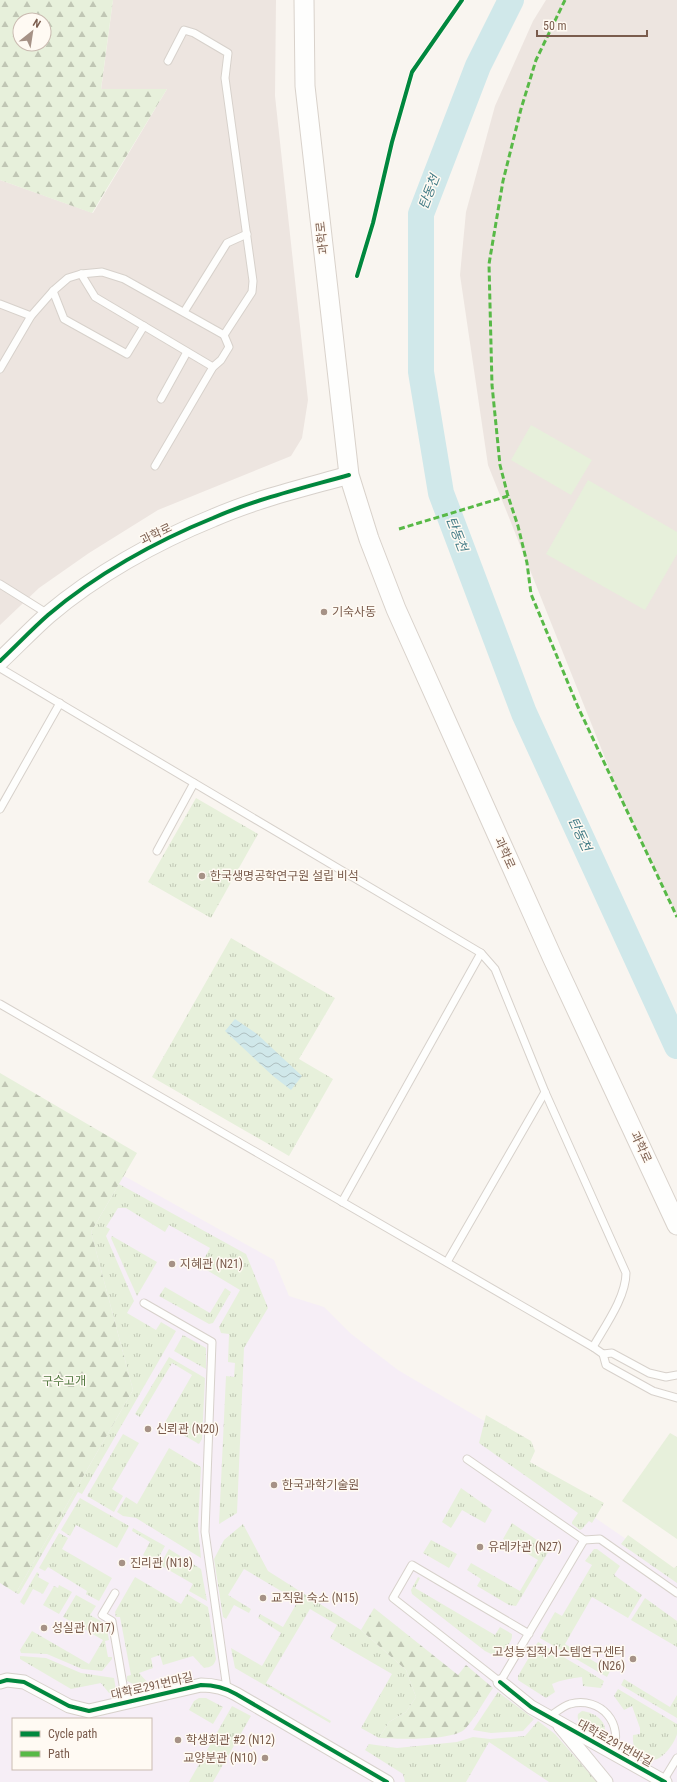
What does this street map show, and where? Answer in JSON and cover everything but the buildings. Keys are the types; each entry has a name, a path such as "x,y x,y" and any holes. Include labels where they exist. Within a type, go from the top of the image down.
{"main road":[{"name":"과학로","path":"304,0 305,86 349,474 369,539 396,609 553,959 677,1225"}],"street":[{"name":"과학로","path":"0,661 49,614 90,584 142,552 213,518 276,495 349,474"},
{"name":"대학로291번마길","path":"0,1682 7,1680 24,1682 69,1706 89,1711 201,1685 214,1685 227,1688 387,1782"},
{"path":"500,1682 531,1707 552,1719"},
{"name":"대학로291번바길","path":"552,1719 660,1781"},
{"name":"대학로291번바길","path":"552,1719 606,1782"}],"lane":[{"path":"168,61 184,30 194,33 228,53 225,78 253,281 252,292 224,335"},
{"path":"184,312 227,243 247,234"},
{"path":"0,369 32,316 52,292 68,278 81,274 102,272 124,280 224,335 228,347 221,360 213,367 155,466"},
{"path":"81,274 95,297 213,367"},
{"path":"52,292 64,318 127,354 144,326"},
{"path":"0,304 32,316"},
{"path":"161,399 187,352"},
{"path":"0,584 49,614"},
{"path":"0,668 481,953 495,969 545,1092 626,1273 626,1283 622,1294 593,1347"},
{"path":"0,809 60,703"},
{"path":"156,851 194,783"},
{"path":"342,1202 481,953"},
{"path":"0,1004 593,1347 603,1354 606,1365 653,1391 677,1398"},
{"path":"447,1262 545,1092"},
{"path":"144,1303 212,1342 205,1532 227,1688"},
{"path":"603,1354 612,1353 649,1373 666,1377 677,1375"},
{"path":"467,1459 584,1540 600,1539 677,1593"},
{"path":"529,1634 412,1565 393,1598 500,1682 529,1634 584,1540"},
{"path":"115,1593 102,1615 112,1621 126,1702"},
{"path":"552,1719 569,1704 585,1702 599,1707 610,1716 616,1732 615,1745 612,1753"},
{"path":"660,1781 677,1758"}],"shaded area":[{"path":"113,0 276,0 275,96 308,400 302,438 291,456 158,510 89,553 39,588 0,625 0,180 93,213 167,89 101,90"},
{"path":"546,0 677,0 677,916 617,788 488,465 460,275 466,212 495,106 533,21"},
{"name":"한국과학기술원","path":"92,1172 126,1177 274,1260 289,1296 324,1307 350,1333 398,1370 513,1438 505,1456 677,1574 677,1782 0,1782 0,1400 57,1233"}],"green space":[{"path":"0,0 113,0 101,89 167,89 92,213 0,180"},
{"path":"531,425 592,460 571,495 511,460"},
{"path":"588,480 677,532 677,554 645,610 546,554"},
{"path":"196,798 258,834 211,918 148,882"},
{"path":"231,938 335,998 299,1059 333,1079 289,1156 152,1077"},
{"name":"구수고개","path":"0,1073 137,1153 91,1232 133,1390 16,1593 0,1583"},
{"path":"119,1184 246,1254 268,1308 244,1348 237,1513 219,1524 226,1376 234,1377 235,1363 228,1362 229,1334 221,1333 219,1327 240,1290 200,1266 210,1248 169,1225 165,1232 126,1208 118,1208 106,1227 110,1229 106,1236 134,1301 127,1313 156,1330 161,1322 176,1331 82,1494 78,1492 19,1594 16,1593 133,1390 91,1232"},
{"path":"112,1236 157,1262 137,1296 111,1238"},
{"path":"165,1287 210,1313 225,1288 231,1292 213,1323 209,1324 159,1296"},
{"path":"183,1335 206,1348 206,1369 174,1351"},
{"path":"169,1357 205,1378 202,1439 199,1444 164,1424 192,1375 172,1363 140,1417 135,1414"},
{"path":"486,1415 531,1441 535,1451 530,1462 604,1503 592,1523 589,1521 580,1530 572,1524 578,1513 479,1443"},
{"path":"670,1433 677,1437 677,1539 622,1501"},
{"path":"123,1434 139,1443 112,1489 123,1496 114,1512 87,1496"},
{"path":"169,1448 201,1467 198,1526 201,1558 136,1518 123,1516 117,1512 126,1497 137,1504"},
{"path":"461,1488 492,1510 485,1523 462,1510 451,1528 442,1522"},
{"path":"80,1498 129,1526 117,1548 76,1525 70,1536 61,1530"},
{"path":"512,1523 550,1549 516,1606 509,1605 477,1586 481,1579 467,1570 471,1563 520,1591 538,1560 503,1539"},
{"path":"243,1524 268,1571 361,1630 406,1670 416,1697 406,1712 389,1722 379,1738 361,1728 392,1674 330,1638 337,1625 310,1609 266,1683 331,1721 330,1723 235,1668 231,1648 262,1666 281,1633 258,1618 260,1614 283,1627 298,1601 244,1569 228,1595 251,1609 249,1613 234,1605 226,1619 223,1617 214,1559 224,1540"},
{"path":"133,1528 165,1546 156,1562 143,1555 150,1542 132,1531"},
{"path":"59,1533 68,1538 62,1549 112,1578 99,1601 86,1594 87,1591 48,1567 45,1571 39,1568"},
{"path":"628,1535 674,1568 677,1566 677,1583 621,1544"},
{"path":"431,1540 457,1554 449,1568 423,1553"},
{"path":"169,1549 201,1569 207,1601 189,1591 193,1584 160,1565"},
{"path":"594,1549 597,1549 620,1566 614,1575 642,1595 628,1618 592,1597 565,1644 610,1671 607,1677 540,1638 555,1612 562,1616 592,1565 585,1561"},
{"path":"37,1572 39,1574 38,1577 49,1583 43,1594 33,1589 24,1605 20,1602"},
{"path":"135,1577 181,1604 187,1594 208,1607 216,1659 213,1665 204,1668 193,1656 163,1665 160,1655 151,1658 153,1668 139,1673 149,1684 135,1685 127,1681 127,1676 131,1675 120,1617 116,1617 115,1612"},
{"path":"418,1577 420,1578 415,1588 495,1635 500,1627 512,1634 509,1644 493,1655 485,1651 412,1594 411,1590"},
{"path":"59,1585 72,1592 59,1614 43,1605 54,1586 58,1588"},
{"path":"76,1595 96,1606 90,1615 106,1624 109,1640 105,1641 108,1657 112,1657 112,1659 102,1671 82,1669 47,1654 21,1653 20,1650 32,1631 89,1664 103,1640 63,1617"},
{"path":"645,1598 677,1621 677,1647 631,1620"},
{"path":"374,1608 458,1675 466,1665 493,1688 465,1729 459,1733 449,1736 411,1739 379,1738 389,1722 406,1712 416,1697 406,1670 361,1630"},
{"path":"538,1642 604,1681 601,1688 583,1686 582,1677 559,1681 552,1684 555,1692 546,1698 518,1680 518,1676"},
{"path":"20,1656 46,1658 81,1673 114,1678 116,1690 109,1693 101,1683 71,1689 20,1659"},
{"path":"624,1679 670,1707 677,1695 677,1718 621,1685"},
{"path":"618,1689 677,1724 677,1734 674,1742 665,1754 658,1759 654,1760 636,1749 633,1741 633,1735 640,1734 640,1728 632,1706 624,1710 614,1696"},
{"path":"498,1692 534,1719 523,1731 491,1733 473,1730"},
{"path":"199,1698 206,1698 223,1707 213,1724 189,1710 194,1701"},
{"path":"232,1706 251,1716 213,1782 189,1782"},
{"path":"582,1711 590,1713 600,1719 605,1730 596,1732 583,1726 578,1718 578,1714"},
{"path":"538,1721 555,1734 597,1782 549,1782 489,1742 466,1782 405,1782 403,1774 365,1750 369,1744 397,1748 457,1742 473,1737 490,1739 525,1736"}],"water":[{"path":"235,1019 257,1034 302,1076 291,1090 273,1076 225,1031"}],"waterway":[{"name":"탄동천","path":"511,0 478,66 421,214 421,372 441,493 524,713 677,1046"}],"marked path":[{"path":"508,496 500,465 492,385 489,264 503,181 521,109 536,60 565,0"},
{"path":"399,529 508,496 518,526 527,563 531,594 578,707 677,917"}],"cycle path":[{"path":"357,276 373,223 392,142 412,72 462,0"},
{"path":"0,661 42,620 66,600 106,573 148,548 191,527 229,511 280,494 349,475"},
{"path":"0,1682 7,1680 24,1682 69,1706 89,1711 201,1685 219,1687 236,1694 387,1782"},
{"path":"500,1682 531,1707 665,1782"}],"place":[{"name":"기숙사동","path":"324,612"},
{"name":"한국생명공학연구원 설립 비석","path":"202,876"},
{"name":"지혜관 (N21)","path":"172,1264"},
{"name":"신뢰관 (N20)","path":"148,1429"},
{"name":"한국과학기술원","path":"274,1485"},
{"name":"유레카관 (N27)","path":"480,1547"},
{"name":"진리관 (N18)","path":"122,1563"},
{"name":"교직원 숙소 (N15)","path":"263,1598"},
{"name":"성실관 (N17)","path":"44,1628"},
{"name":"고성능집적시스템연구센터 (N26)","path":"633,1659"},
{"name":"학생회관 #2 (N12)","path":"178,1740"},
{"name":"교양분관 (N10)","path":"265,1758"}]}
